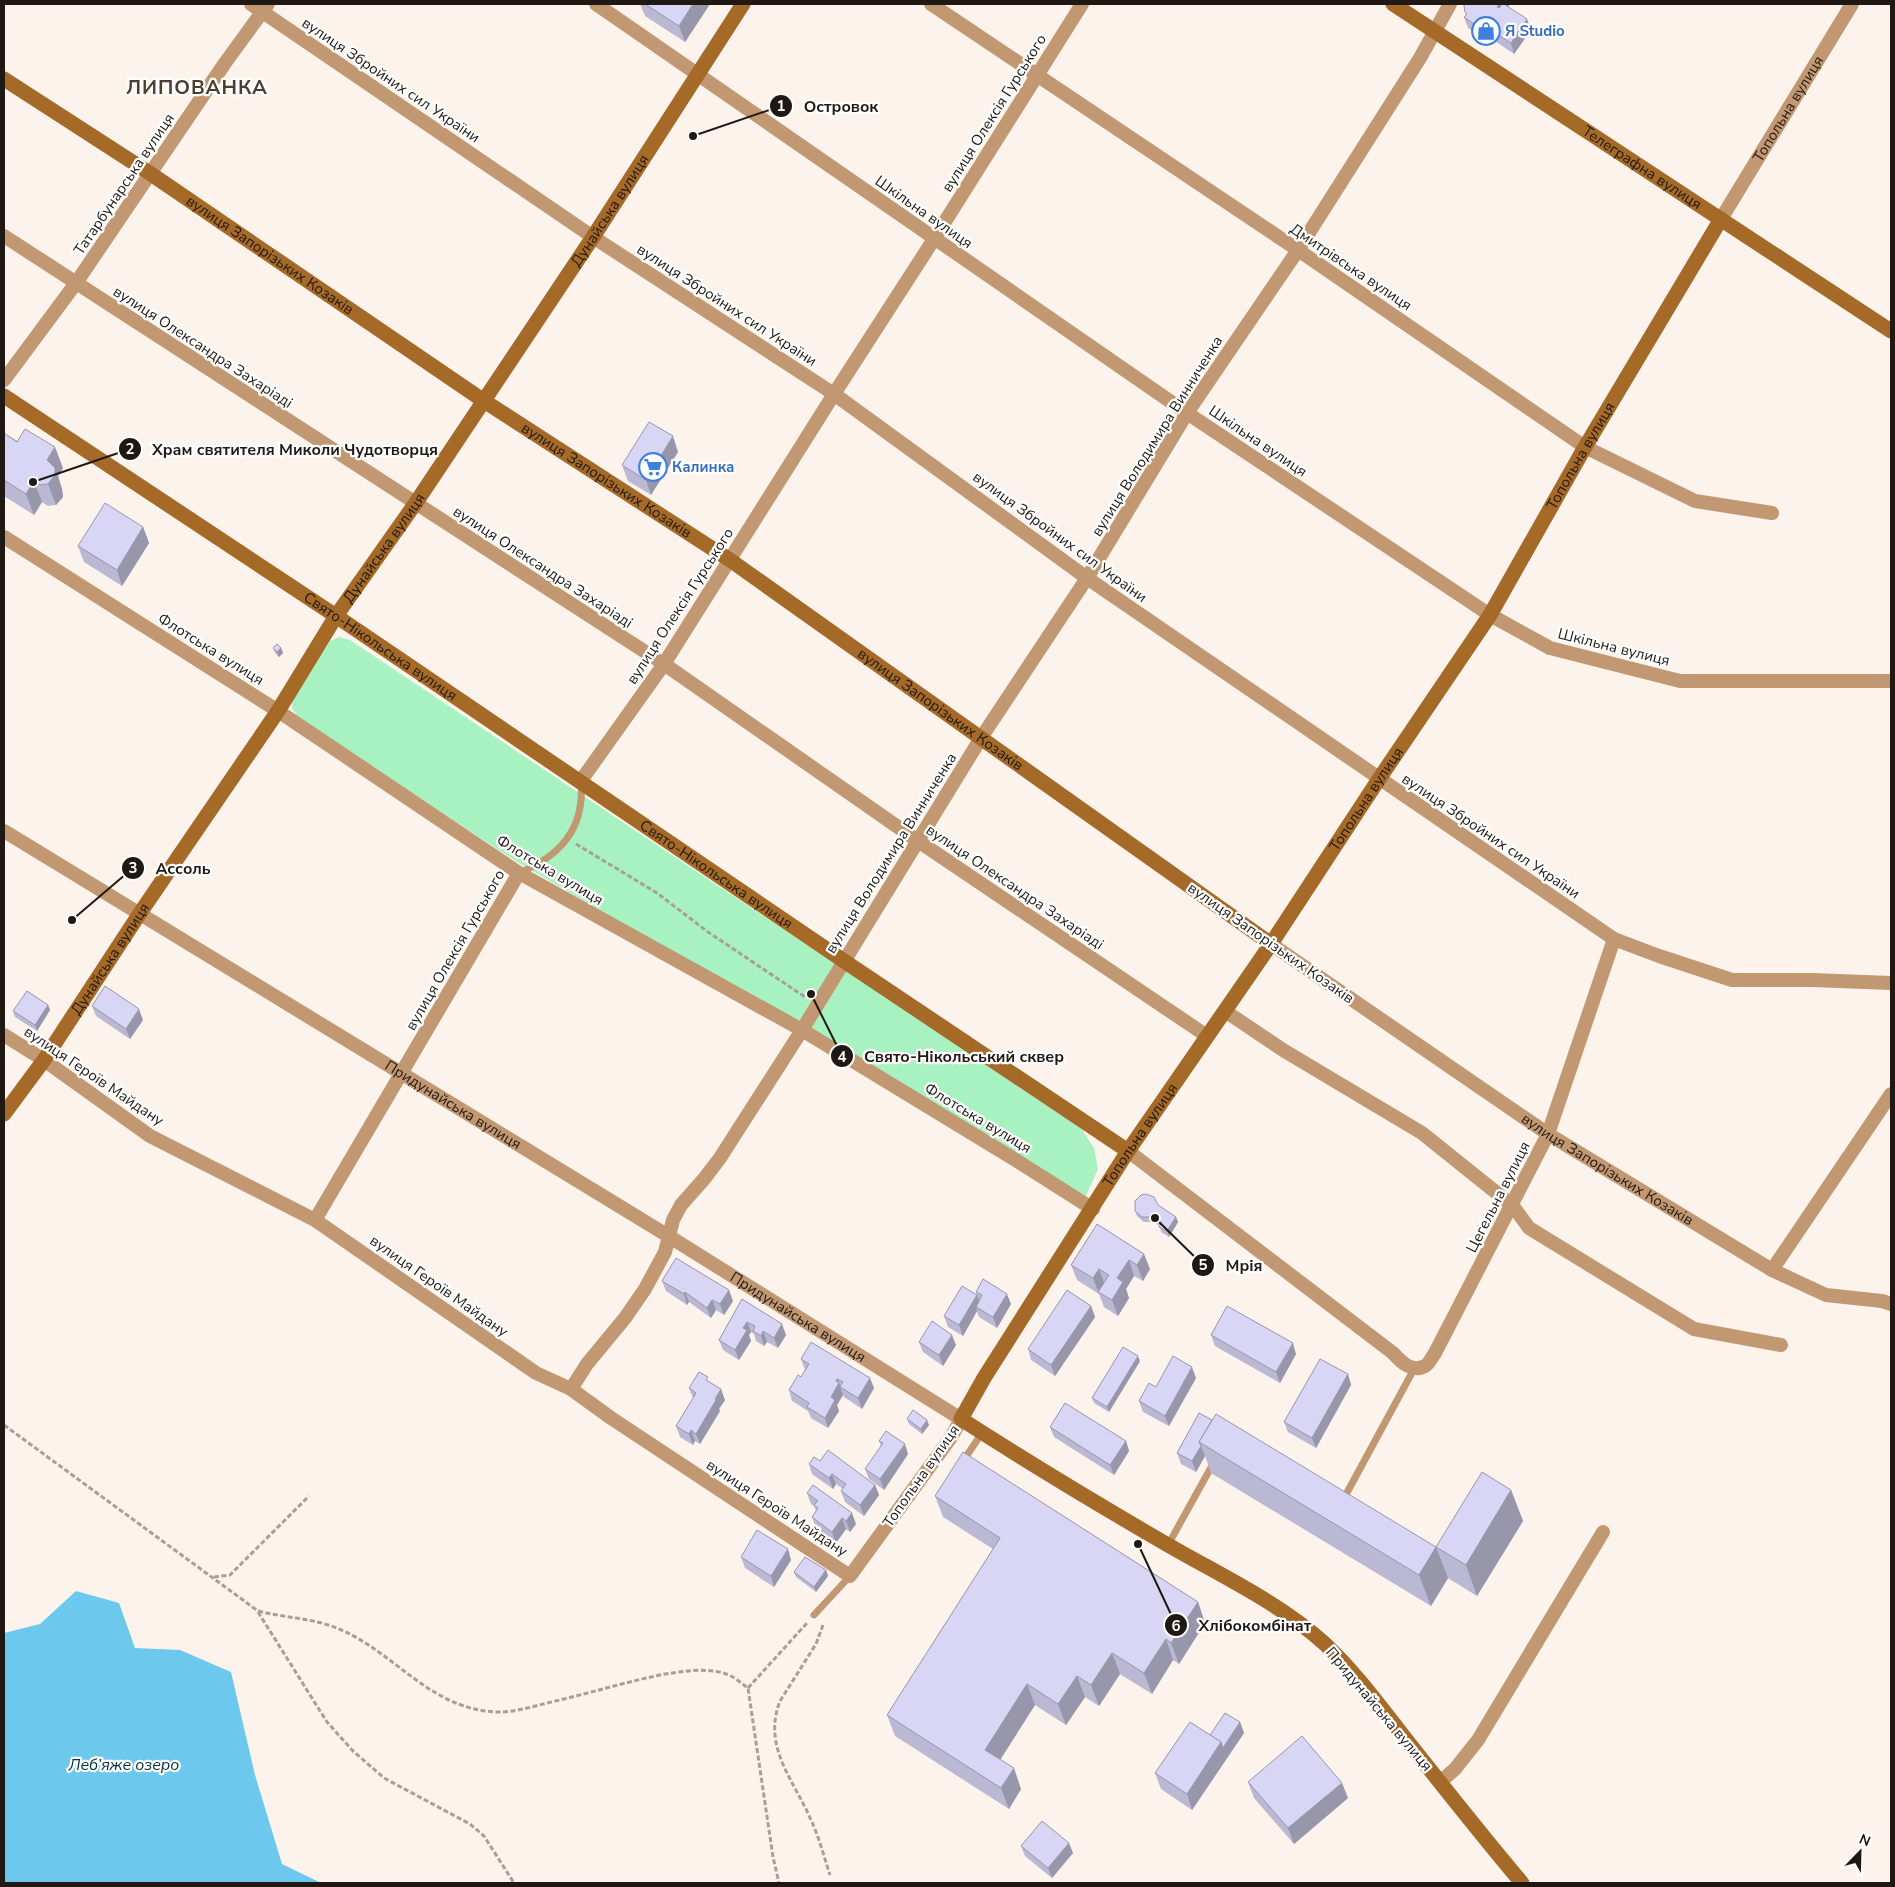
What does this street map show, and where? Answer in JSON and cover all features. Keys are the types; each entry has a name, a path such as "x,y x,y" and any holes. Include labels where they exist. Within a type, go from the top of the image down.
{"main road":[{"name":"Дунайська вулиця","path":"4,1114 44,1060 140,913 278,711 336,616 415,504 484,401 593,237 743,4"},
{"name":"Телеграфна вулиця","path":"1393,4 1891,331"},
{"name":"вулиця Запорізьких Козаків","path":"4,79 151,174 484,401 730,560 1271,944"},
{"name":"Топольна вулиця","path":"962,1419 984,1378 1093,1209 1128,1151 1271,944 1379,779 1490,615 1586,447 1721,219"},
{"name":"Свято-Нікольська вулиця","path":"4,396 336,616 844,961 1128,1151"},
{"name":"Придунайська вулиця","path":"962,1419 1168,1545 1276,1607 1325,1644 1362,1684 1522,1883"}],"street":[{"name":"вулиця Збройних сил України","path":"251,4 266,8 593,237 834,394 1087,578 1614,939 1732,980 1812,980 1891,984"},
{"name":"Шкільна вулиця","path":"596,4 1187,414 1490,615 1550,648 1680,681 1891,681"},
{"name":"Дмитрівська вулиця","path":"931,4 1298,250 1586,447 1695,501 1772,513"},
{"name":"вулиця Олексія Гурського","path":"580,782 664,664 1082,4"},
{"name":"вулиця Володимира Винниченка","path":"572,1389 587,1364 625,1318 645,1289 660,1265 670,1237 673,1220 681,1205 704,1180 720,1158 802,1030 981,738 1087,578 1187,414 1298,250 1420,58 1450,4"},
{"name":"Топольна вулиця","path":"1721,219 1852,4"},
{"name":"Татарбунарська вулиця","path":"4,380 76,283 226,63 266,8"},
{"name":"вулиця Олександра Захаріаді","path":"4,236 664,664 918,841 1207,1036"},
{"name":"Флотська вулиця","path":"4,537 278,711 519,873 802,1030 1093,1209"},
{"name":"Придунайська вулиця","path":"4,831 670,1237 962,1419"},
{"name":"вулиця Олексія Гурського","path":"315,1220 519,873"},
{"name":"Цегельна вулиця","path":"1414,1368 1425,1366 1435,1353 1513,1206 1548,1134 1614,939"},
{"name":"вулиця Запорізьких Козаків","path":"1271,944 1548,1134 1772,1270 1826,1295 1882,1300 1891,1304"},
{"path":"1225,1011 1282,1050 1422,1133 1513,1206 1529,1228 1694,1330 1781,1345"},
{"name":"вулиця Героїв Майдану","path":"4,1035 44,1060 150,1136 315,1220 536,1373 572,1389 611,1418 850,1576"},
{"path":"1772,1270 1891,1094"},
{"name":"Свято-Нікольська вулиця","path":"1128,1151 1394,1353 1402,1363 1414,1368"},
{"name":"Топольна вулиця","path":"850,1576 952,1436 962,1419"},
{"path":"1440,1782 1455,1769 1478,1740 1603,1532"}],"lane":[{"name":"вулиця Олексія Гурського","path":"519,873 537,865 556,853 567,838 579,815 582,796 580,782"},
{"path":"1334,1498 1342,1503 1414,1368"},
{"path":"958,1468 982,1432"},
{"path":"1168,1545 1219,1454"},
{"path":"814,1615 850,1576"}],"path":[{"path":"567,838 657,893 708,932 817,1005"},
{"path":"4,1425 258,1611 328,1722 353,1751 384,1778 470,1824 484,1836 514,1883"},
{"path":"214,1577 230,1575 309,1496"},
{"path":"825,1603 829,1610 829,1615 822,1626 816,1644 780,1701 776,1711 775,1735 776,1748 813,1823 830,1875"},
{"path":"258,1611 280,1617 311,1620 340,1629 366,1643 419,1684 447,1699 473,1708 498,1712 578,1696 634,1680 684,1671 710,1671 729,1676 748,1688 778,1883"},
{"path":"748,1688 814,1615"}],"green space":[{"path":"339,637 350,640 1081,1128 1094,1148 1098,1169 1086,1196 514,860 299,719 292,708 292,698 330,641"}],"water":[{"name":"Леб’яже озеро","path":"76,1591 119,1603 135,1648 180,1650 231,1672 255,1775 282,1864 321,1883 4,1883 4,1633 40,1624"}],"building":[{"path":"645,4 693,4 679,26"},
{"path":"1465,4 1499,4 1497,7 1499,8 1504,4 1527,19 1511,43 1482,24 1480,28 1464,17 1467,14 1465,12"},
{"path":"649,422 673,436 646,480 622,465"},
{"path":"25,429 55,447 47,460 55,468 55,475 48,484 40,485 34,481 26,494 4,480 4,433 17,442"},
{"path":"105,503 143,527 117,570 78,546"},
{"path":"277,644 281,648 277,652 273,648"},
{"path":"105,986 139,1009 126,1029 92,1006"},
{"path":"27,991 48,1005 35,1025 13,1011"},
{"path":"1146,1194 1154,1197 1158,1205 1176,1217 1167,1231 1159,1227 1162,1223 1151,1217 1142,1217 1135,1211 1135,1201 1141,1195"},
{"path":"1097,1224 1144,1254 1137,1265 1129,1260 1117,1278 1123,1282 1112,1300 1098,1292 1109,1275 1099,1269 1093,1278 1071,1265"},
{"path":"676,1258 729,1290 720,1304 712,1300 707,1308 685,1292 684,1294 662,1281"},
{"path":"983,1279 1007,1294 993,1317 976,1307 982,1295 976,1292"},
{"path":"962,1286 977,1295 959,1325 944,1316"},
{"path":"1067,1290 1091,1306 1051,1365 1028,1349"},
{"path":"742,1299 782,1324 774,1338 763,1331 761,1336 753,1331 755,1326 747,1322 743,1328 747,1330 735,1350 719,1340"},
{"path":"1227,1306 1293,1343 1276,1372 1211,1335"},
{"path":"932,1321 952,1335 939,1355 919,1342"},
{"path":"811,1342 870,1378 858,1398 840,1387 843,1382 837,1379 836,1381 839,1383 831,1397 835,1400 825,1418 807,1407 809,1403 789,1390 798,1375 801,1377 809,1364 801,1359"},
{"path":"1123,1347 1138,1356 1107,1407 1092,1398"},
{"path":"1173,1356 1192,1367 1165,1416 1139,1401 1149,1383 1156,1387"},
{"path":"1320,1359 1348,1374 1312,1438 1284,1422"},
{"path":"699,1372 708,1377 706,1380 721,1389 696,1434 691,1430 689,1434 676,1426 696,1393 689,1388"},
{"path":"1065,1403 1126,1441 1110,1465 1050,1427"},
{"path":"913,1410 927,1420 921,1429 907,1419"},
{"path":"1199,1413 1212,1420 1199,1442 1201,1446 1192,1461 1177,1453"},
{"path":"1216,1414 1436,1547 1419,1575 1199,1442"},
{"path":"886,1431 905,1444 880,1479 865,1469 883,1443 879,1441"},
{"path":"828,1450 875,1485 860,1505 841,1491 846,1484 832,1474 829,1478 809,1464 814,1457 820,1461"},
{"path":"963,1452 1198,1602 1171,1643 1166,1639 1144,1673 1112,1653 1091,1685 1077,1676 1058,1704 1027,1684 985,1750 1014,1768 1001,1788 887,1715 1000,1538 935,1496"},
{"path":"1482,1472 1511,1490 1466,1565 1436,1547"},
{"path":"813,1485 852,1513 846,1521 842,1518 832,1532 812,1517 818,1508 814,1505 818,1501 807,1493"},
{"path":"757,1530 788,1549 771,1576 741,1557"},
{"path":"805,1557 826,1570 814,1587 794,1572"},
{"path":"1225,1713 1240,1722 1223,1748 1221,1742 1210,1735"},
{"path":"1190,1722 1221,1742 1187,1794 1155,1773"},
{"path":"1302,1736 1342,1783 1288,1828 1248,1782"},
{"path":"1042,1821 1069,1843 1048,1868 1021,1846"}],"place":[{"name":"Я Studio","path":"1486,31"},
{"name":"Островок","path":"693,136"},
{"name":"Калинка","path":"653,467"},
{"name":"Храм святителя Миколи Чудотворця","path":"33,482"},
{"name":"Ассоль","path":"72,920"},
{"name":"Свято-Нікольський сквер","path":"811,994"},
{"name":"Мрія","path":"1155,1218"},
{"name":"Хлібокомбінат","path":"1138,1544"}],"district":[{"name":"ЛИПОВАНКА","path":"197,87"}]}
